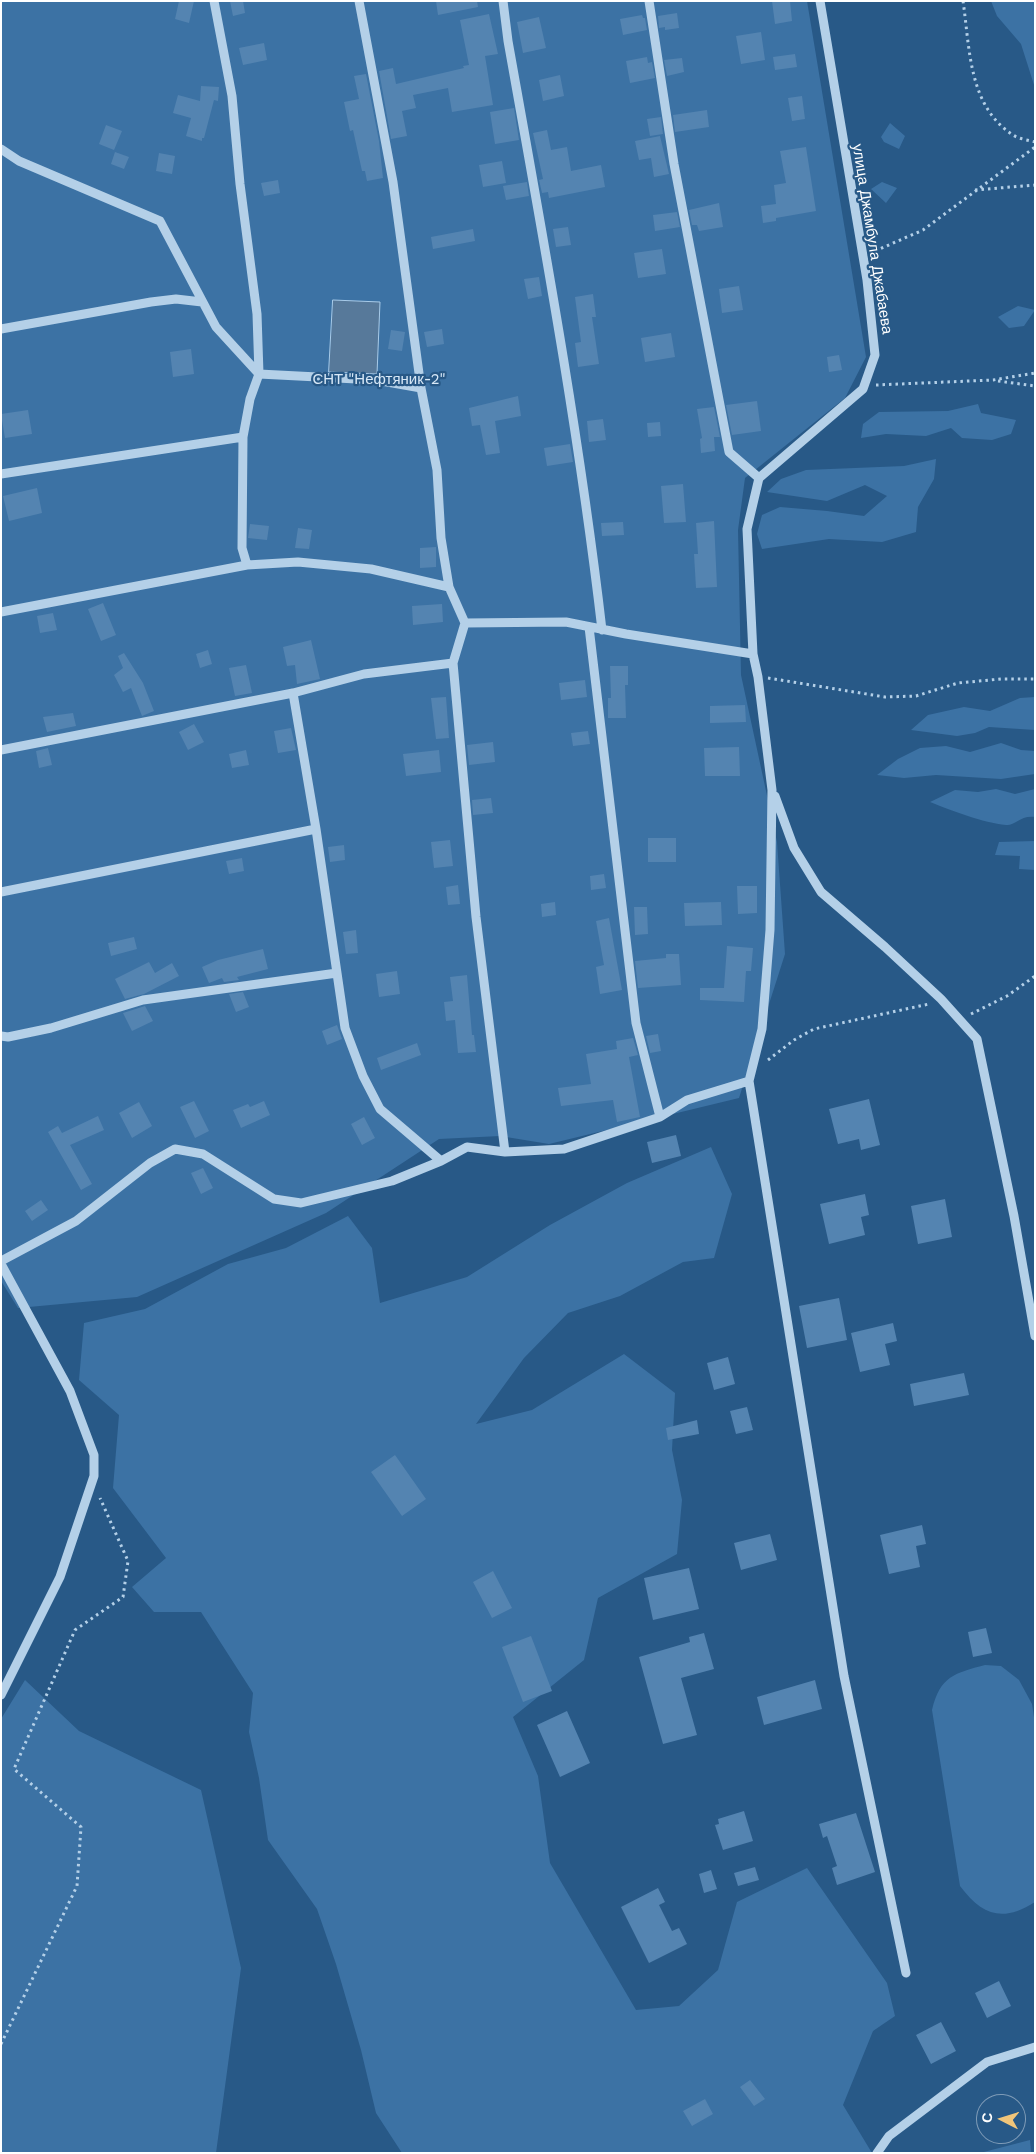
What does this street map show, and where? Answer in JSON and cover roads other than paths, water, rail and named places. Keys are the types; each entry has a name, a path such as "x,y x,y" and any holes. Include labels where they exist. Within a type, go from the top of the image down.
{"street":[{"path":"214,1 232,96 240,184 257,314 259,374 250,399 243,437 242,548 247,565"},
{"path":"358,1 393,182 421,388 436,470 440,538 449,587 465,624 453,664 476,917 504,1152"},
{"path":"503,1 508,41 565,365 593,550 602,630"},
{"path":"649,1 674,164 729,452 759,478 747,529 753,654 758,676 772,790 770,930 762,1029 749,1081 844,1676 906,1973"},
{"name":"улица Джамбула Джабаева","path":"759,478 864,389 875,355 863,256 820,1"},
{"path":"1,149 18,161 160,221 216,327 259,374 376,380 421,388"},
{"path":"1,329 151,302 176,299 202,302"},
{"path":"1,474 243,437"},
{"path":"1,612 247,565 298,562 371,569 449,587"},
{"path":"465,624 566,622 602,630 753,654"},
{"path":"589,627 636,1023 660,1117"},
{"path":"1,750 293,693 364,674 453,664"},
{"path":"293,693 316,829 345,1028 363,1076 380,1108 441,1160"},
{"path":"772,790 794,848 822,892 941,999 977,1039 1014,1216 1035,1336"},
{"path":"1,892 316,829"},
{"path":"1,1036 8,1037 51,1028 143,1000 337,973"},
{"path":"1,1695 60,1577 92,1480 94,1455 70,1391 1,1262 76,1221 150,1163 175,1149 203,1154 274,1199 301,1203 392,1181 467,1147 504,1152 564,1149 660,1117 688,1100 749,1081"},
{"path":"877,2153 889,2136 986,2062 1035,2047"}],"park label":[{"name":"СНТ \"Нефтяник-2\"","path":"379,380"}]}
